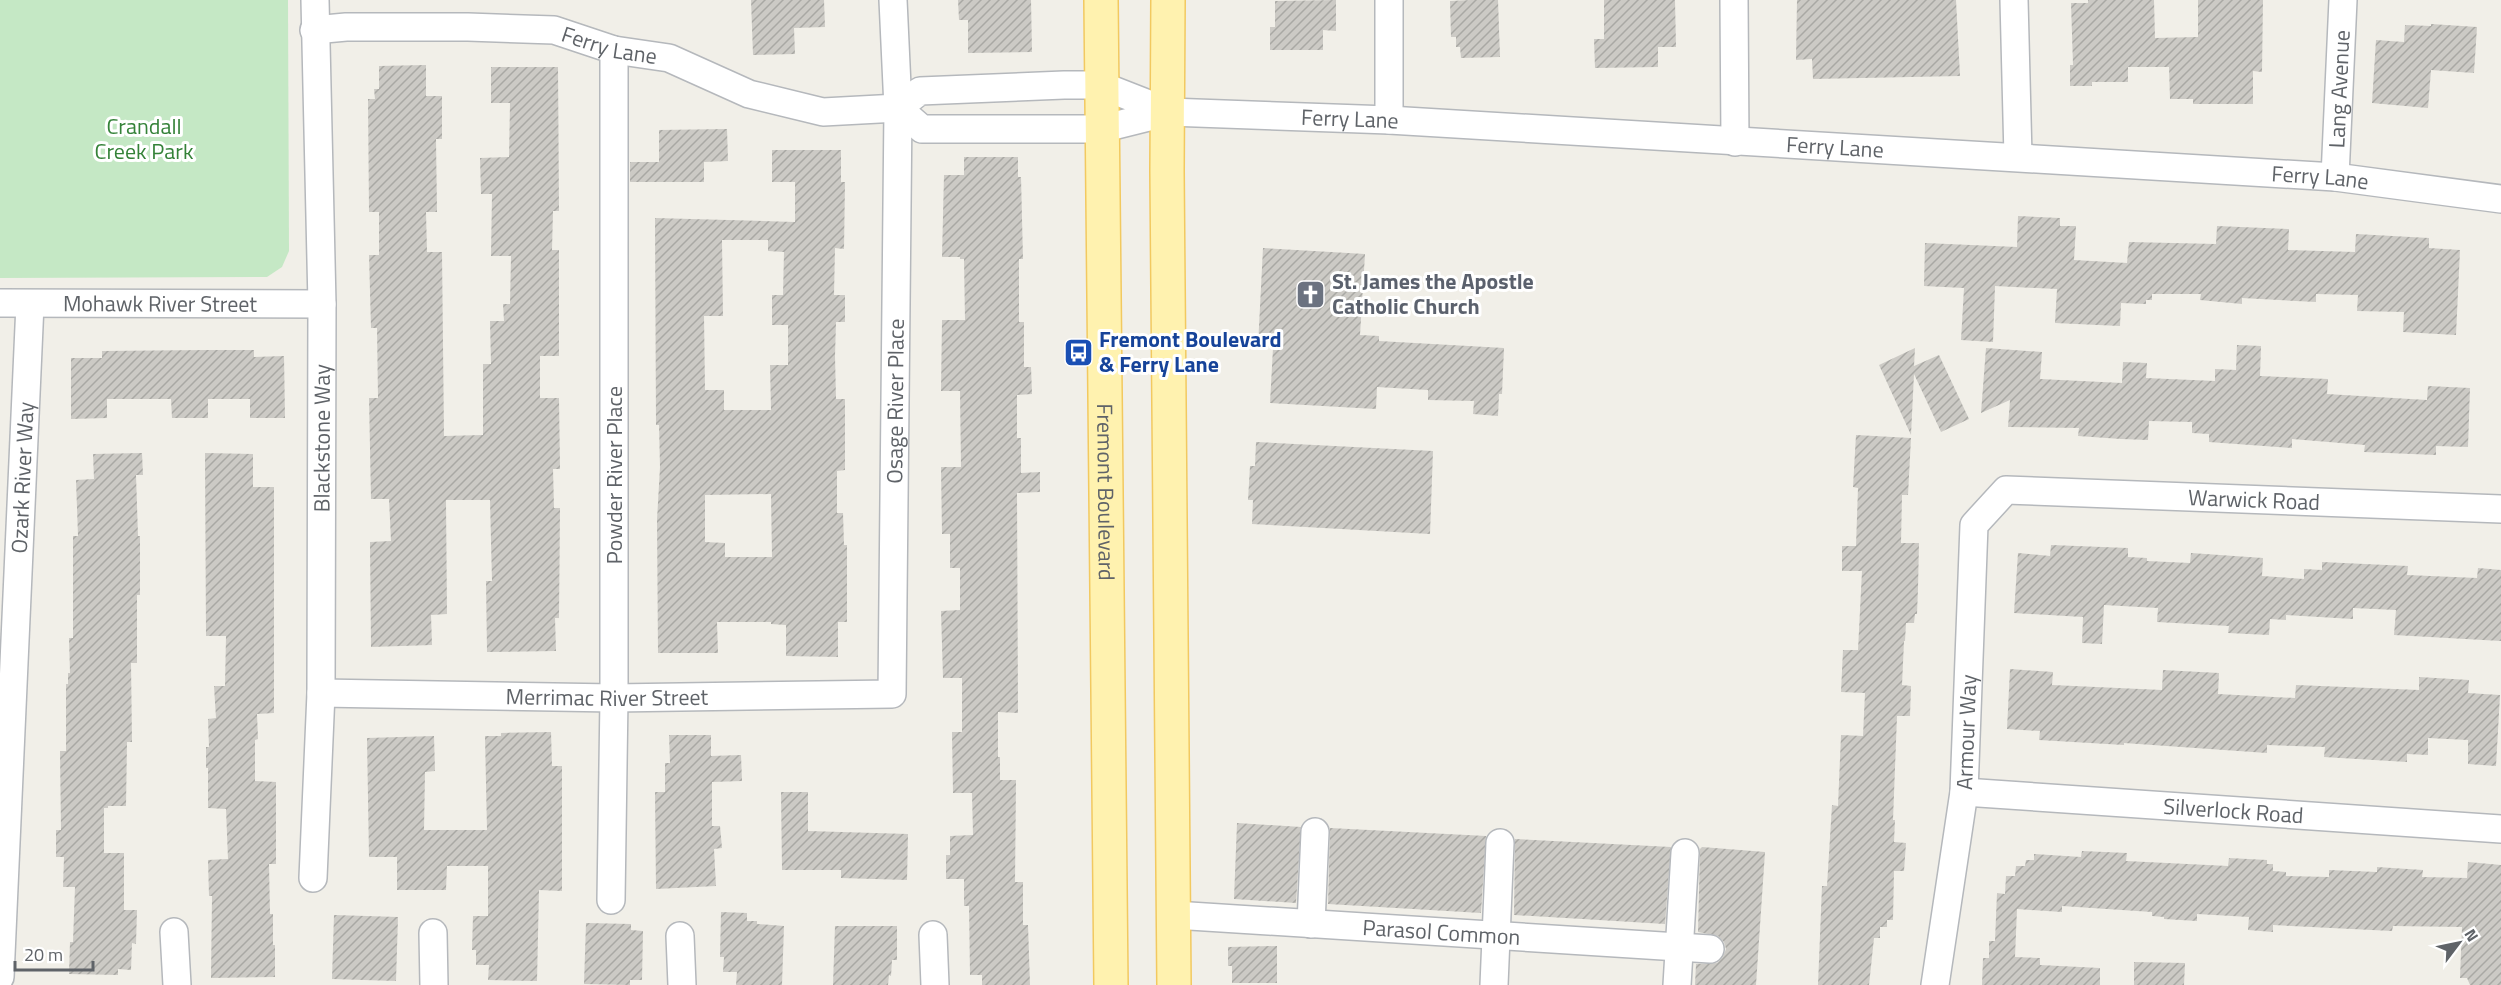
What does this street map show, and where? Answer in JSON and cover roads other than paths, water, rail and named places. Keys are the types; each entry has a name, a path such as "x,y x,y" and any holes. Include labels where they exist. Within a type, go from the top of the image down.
{"main road":[{"name":"Fremont Boulevard","path":"1101,0 1100,85 1111,985"},
{"path":"1168,0 1167,181 1174,985"}],"street":[{"name":"Blackstone Way","path":"314,878 321,693 322,304 315,0"},
{"name":"Osage River Place","path":"892,694 898,108 893,0"},
{"path":"1389,0 1389,120"},
{"path":"1734,0 1734,142"},
{"path":"2014,0 2018,157"},
{"name":"Lang Avenue","path":"2335,177 2343,0"},
{"name":"Ferry Lane","path":"314,30 346,27 554,30 614,50 669,58 749,94 823,112 898,108 920,91 1064,85 1100,85 1169,112"},
{"name":"Powder River Place","path":"610,900 614,698 614,50"},
{"name":"Ferry Lane","path":"898,108 922,129 1101,129 1169,112 1389,120 2335,177 2501,199"},
{"name":"Mohawk River Street","path":"0,303 322,304"},
{"name":"Ozark River Way","path":"0,977 30,304"},
{"name":"Warwick Road","path":"2006,490 2501,509"},
{"name":"Armour Way","path":"1935,985 1964,792 1974,525 2006,490"},
{"name":"Merrimac River Street","path":"321,693 614,698 892,694"},
{"name":"Silverlock Road","path":"1964,792 2501,829"},
{"path":"1311,924 1315,832"},
{"path":"1494,985 1500,843"},
{"path":"1677,985 1685,853"},
{"name":"Parasol Common","path":"1174,915 1710,949"},
{"path":"174,932 177,985"},
{"path":"433,933 434,985"},
{"path":"933,935 935,985"},
{"path":"680,936 682,985"}],"place":[{"name":"St. James the Apostle Catholic Church","path":"1311,294"},
{"name":"Fremont Boulevard & Ferry Lane","path":"1078,352"}],"park label":[{"name":"Crandall Creek Park","path":"144,138"}]}
